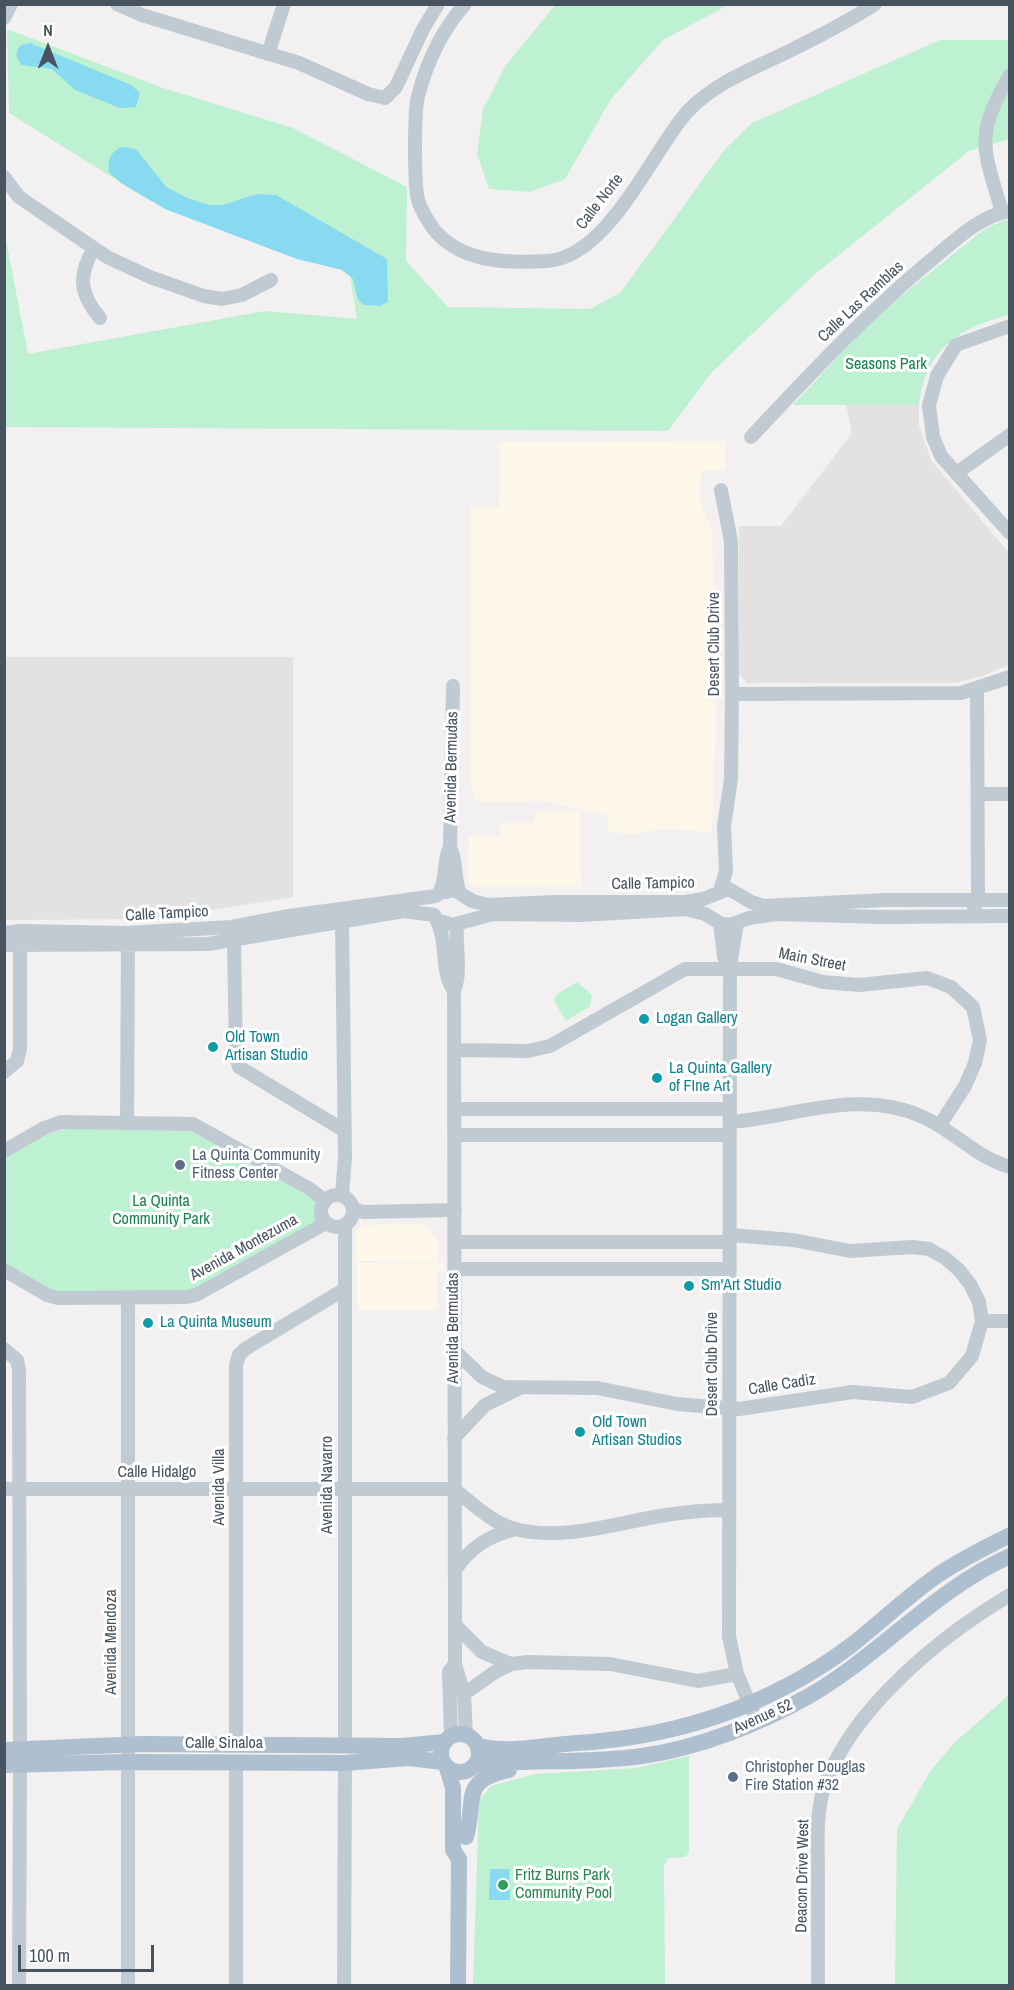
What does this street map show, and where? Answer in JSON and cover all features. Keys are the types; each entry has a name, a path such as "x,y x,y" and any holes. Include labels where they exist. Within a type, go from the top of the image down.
{"main road":[{"name":"Avenue 52","path":"460,1740 513,1750 645,1736 688,1726 749,1703 809,1674 849,1646 938,1576 1010,1535"},
{"name":"Avenue 52","path":"471,1768 516,1761 643,1756 686,1746 757,1721 809,1696 847,1672 965,1580 1010,1556"},
{"name":"Calle Sinaloa","path":"12,1749 128,1744 403,1746 460,1740"},
{"path":"458,1986 459,1858 453,1850 453,1788 441,1752 460,1740 479,1756 471,1768 464,1794 467,1850 459,1858"},
{"name":"Calle Sinaloa","path":"12,1766 128,1762 345,1763 408,1758 445,1765"},
{"path":"466,1837 470,1823 471,1797 485,1777 515,1769 557,1765 566,1760"},
{"path":"445,1765 457,1772 471,1768"}],"street":[{"path":"4,18 11,4"},
{"path":"117,4 143,10 320,72 368,94 385,98 396,87 423,29 438,4"},
{"path":"268,54 284,4"},
{"name":"Calle Norte","path":"465,4 450,21 430,58 417,99 418,201 438,235 466,253 492,261 548,261 575,255 600,235 687,113 706,93 842,26 875,4"},
{"path":"1006,212 987,162 984,135 993,106 1010,75"},
{"path":"4,177 19,197 126,268 214,298 242,295 271,280"},
{"name":"Calle Las Ramblas","path":"751,437 875,307 959,237 1006,212"},
{"path":"94,248 83,266 82,276 88,300 100,318"},
{"path":"1010,326 956,345 937,376 928,405 933,437 941,456 958,472 1010,533"},
{"path":"958,472 1010,435"},
{"name":"Desert Club Drive","path":"721,490 731,541 731,779 724,826 726,871 710,906 718,922 724,957 730,967"},
{"path":"732,694 961,693 1010,678"},
{"name":"Avenida Bermudas","path":"453,686 450,847 454,857 455,880 468,906 459,922 455,945 457,983 454,991 456,1050 454,1570 455,1664 464,1694 460,1740"},
{"path":"882,917 919,910 973,908 978,901 977,689"},
{"path":"979,794 1010,794"},
{"name":"Desert Club Drive","path":"729,798 733,827 733,863 740,894 747,909 739,922 730,967 729,1636 737,1674 757,1721"},
{"name":"Avenida Bermudas","path":"450,847 445,858 444,885 432,904 446,980 454,991"},
{"name":"Calle Tampico","path":"4,945 128,939 231,927 437,894 447,889 489,905 554,902 685,902 729,889 751,902 764,906 885,900 1010,900"},
{"name":"Calle Tampico","path":"4,933 21,931 183,945 234,941 404,911 436,917 447,925 493,914 581,915 686,909 705,914 718,922 729,925 777,914 882,917 1010,916"},
{"path":"342,921 345,1131 342,1195"},
{"path":"127,1122 128,939"},
{"path":"234,941 236,1055 239,1067 345,1131"},
{"path":"4,1072 17,1061 20,1049 20,945"},
{"name":"Main Street","path":"456,1050 540,1050 674,973 697,968 776,969 823,982 859,985 927,978 951,987 973,1007 980,1040 975,1063 940,1125"},
{"path":"455,1135 730,1122 761,1119 839,1104 861,1103 906,1110 940,1125 981,1155 1010,1167"},
{"path":"455,1109 730,1122"},
{"path":"4,1151 44,1128 61,1122 181,1122 204,1128 291,1181 310,1189 324,1200"},
{"path":"335,1194 342,1195 352,1203 353,1216 345,1225 338,1227 326,1223 320,1212 324,1200 335,1194"},
{"path":"353,1209 364,1212 455,1210"},
{"name":"Avenida Montezuma","path":"4,1270 47,1295 58,1298 128,1299 196,1294 326,1223"},
{"name":"Avenida Navarro","path":"345,1225 345,1744"},
{"path":"455,1242 730,1238 792,1240 850,1251 912,1247 929,1249 945,1258 970,1284 979,1302 982,1321 1010,1321"},
{"path":"455,1269 730,1269"},
{"name":"Avenida Villa","path":"236,1744 236,1365 238,1355 345,1289"},
{"name":"Avenida Mendoza","path":"128,1299 128,1986"},
{"name":"Calle Cadiz","path":"455,1351 491,1383 519,1388 597,1388 677,1404 765,1407 853,1392 912,1397 930,1392 949,1383 963,1369 975,1348 982,1321"},
{"path":"4,1349 17,1360 19,1370 11,1489 12,1749"},
{"name":"Calle Cadiz","path":"454,1438 485,1405 519,1388"},
{"name":"Calle Hidalgo","path":"11,1489 454,1489"},
{"path":"454,1489 498,1522 516,1529"},
{"path":"454,1570 475,1546 498,1534 516,1529 592,1530 674,1514 728,1510"},
{"name":"Deacon Drive West","path":"818,1986 818,1828 825,1785 844,1750 871,1710 906,1672 949,1633 1010,1594"},
{"path":"455,1625 482,1652 511,1665"},
{"path":"464,1694 495,1672 511,1665 528,1662 589,1662 698,1681 713,1681 737,1674"},
{"name":"Avenida Bermudas","path":"455,1664 449,1672 460,1740"},
{"path":"236,1763 236,1986"},
{"path":"344,1986 345,1763"},
{"path":"12,1766 19,1986"}],"shaded area":[{"path":"846,405 919,405 919,426 931,460 1009,553 1009,665 980,677 954,683 747,683 739,674 739,526 781,526 852,433"},
{"path":"725,441 725,470 701,471 700,500 712,531 717,694 712,832 664,829 633,834 608,832 608,816 544,801 477,802 470,784 470,508 499,508 500,442"},
{"path":"4,657 293,657 293,897 155,919 5,920"},
{"path":"580,811 581,887 473,887 468,883 469,836 500,837 501,823 534,823 535,812"},
{"path":"425,1224 439,1244 438,1262 356,1261 356,1232 363,1225"},
{"path":"357,1263 445,1263 445,1270 437,1271 437,1310 357,1310"}],"green space":[{"path":"556,4 728,5 663,40 611,99 565,179 530,192 489,189 477,154 483,109 506,65"},
{"path":"7,29 160,87 293,128 407,187 406,261 448,307 590,309 621,292 725,149 752,123 940,40 1009,40 1009,139 969,151 815,274 711,373 668,431 5,427 4,230 28,354 265,311 357,319 349,270 273,250 144,197 9,113"},
{"name":"Seasons Park","path":"1009,219 1009,315 991,320 960,334 937,355 929,369 919,405 793,405 876,316 977,235 990,226"},
{"path":"577,982 592,995 590,1006 566,1021 554,1001 557,994"},
{"name":"La Quinta Community Park","path":"70,1128 193,1131 304,1194 316,1198 314,1207 317,1221 191,1292 67,1294 47,1288 5,1264 5,1158 46,1134"},
{"path":"1009,1695 1009,1985 895,1985 897,1829 931,1770 955,1742"},
{"path":"689,1756 689,1853 685,1857 668,1858 664,1866 665,1985 473,1986 479,1801 491,1786 535,1774 636,1768"}],"water":[{"path":"30,43 131,85 140,93 136,107 120,108 75,90 52,69 22,65 17,57 18,50 21,45"},
{"path":"123,147 136,149 166,187 187,198 209,205 223,205 257,194 276,195 387,259 388,302 380,306 364,305 358,300 353,279 342,270 297,259 165,209 121,183 109,172 111,156 115,150"},
{"path":"490,1869 509,1869 510,1900 489,1900"}],"place":[{"name":"Logan Gallery","path":"644,1019"},
{"name":"Old Town Artisan Studio","path":"213,1047"},
{"name":"La Quinta Gallery of FIne Art","path":"657,1078"},
{"name":"La Quinta Community Fitness Center","path":"180,1165"},
{"name":"Sm'Art Studio","path":"689,1286"},
{"name":"La Quinta Museum","path":"148,1323"},
{"name":"Old Town Artisan Studios","path":"580,1432"},
{"name":"Christopher Douglas Fire Station #32","path":"733,1777"},
{"name":"Fritz Burns Park Community Pool","path":"503,1885"}]}
